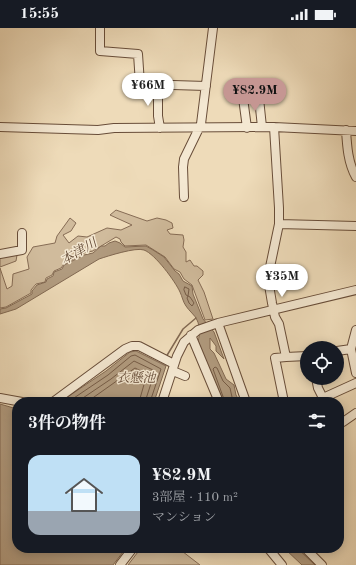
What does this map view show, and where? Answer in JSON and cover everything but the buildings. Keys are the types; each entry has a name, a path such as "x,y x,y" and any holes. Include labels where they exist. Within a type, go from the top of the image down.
{"street":[{"path":"100,28 100,52 138,54 140,84 206,86"},
{"path":"184,197 182,167 199,128 213,28"},
{"path":"158,85 158,116 160,128"},
{"path":"258,89 262,127"},
{"path":"247,128 243,100 259,102"},
{"path":"0,127 98,130 114,128 274,127 356,131"},
{"path":"274,127 279,224 270,267 269,285 273,310 279,324 286,357"},
{"path":"346,130 348,155 352,170 356,177"},
{"path":"279,224 356,226"},
{"path":"0,254 22,250 22,233"},
{"path":"164,397 180,348 198,330 217,323 356,290"},
{"path":"217,323 244,397"},
{"path":"356,330 351,349 356,373"},
{"path":"192,335 217,397"},
{"path":"60,397 125,349 132,346 139,346 185,376"},
{"path":"344,350 351,349"},
{"path":"283,397 275,358 300,356"},
{"path":"329,397 356,383"},
{"path":"317,385 322,397"},
{"path":"0,398 12,400"},
{"path":"344,421 356,413"},
{"path":"120,565 129,553"},
{"path":"272,553 282,565"},
{"path":"310,553 322,565"}],"shaded area":[{"path":"116,210 147,221 157,218 166,220 172,223 173,228 167,230 170,234 183,235 183,247 186,252 186,262 190,260 194,266 197,266 203,271 203,275 198,280 204,292 213,319 205,320 192,285 184,279 180,272 174,269 165,257 146,245 125,246 120,239 116,237 93,251 84,253 64,264 61,268 54,271 52,275 46,278 45,282 36,284 31,290 31,293 6,307 0,308 0,268 7,289 12,286 13,274 29,269 27,257 33,247 55,243 57,236 70,218 76,223 71,231 63,235 69,243 78,236 87,237 107,228 121,230 132,225 110,215"},
{"path":"17,255 16,261 0,267 0,257"},
{"path":"137,553 184,553 200,565 128,565"}],"water":[{"path":"115,241 125,247 146,246 164,257 179,274 183,281 192,286 193,294 203,319 214,332 224,359 216,351 216,346 210,338 210,349 214,353 226,379 234,385 237,397 220,397 198,341 199,328 196,318 187,308 181,294 169,275 154,257 144,250 140,249 129,251 99,259 16,309 0,314 0,309 6,308 32,294 32,291 37,285 46,282 47,279 53,276 54,272 62,269 64,265 84,255 93,253 101,246 105,246"},
{"name":"衣懸池","path":"136,351 166,366 156,397 67,397 106,371 130,352"},
{"path":"0,404 12,408 12,553 122,553 113,565 0,565"},
{"path":"289,553 302,553 315,565 302,565"}],"waterway":[{"path":"166,357 183,329 196,318"}],"water label":[{"name":"本津川","path":"79,252"}]}
